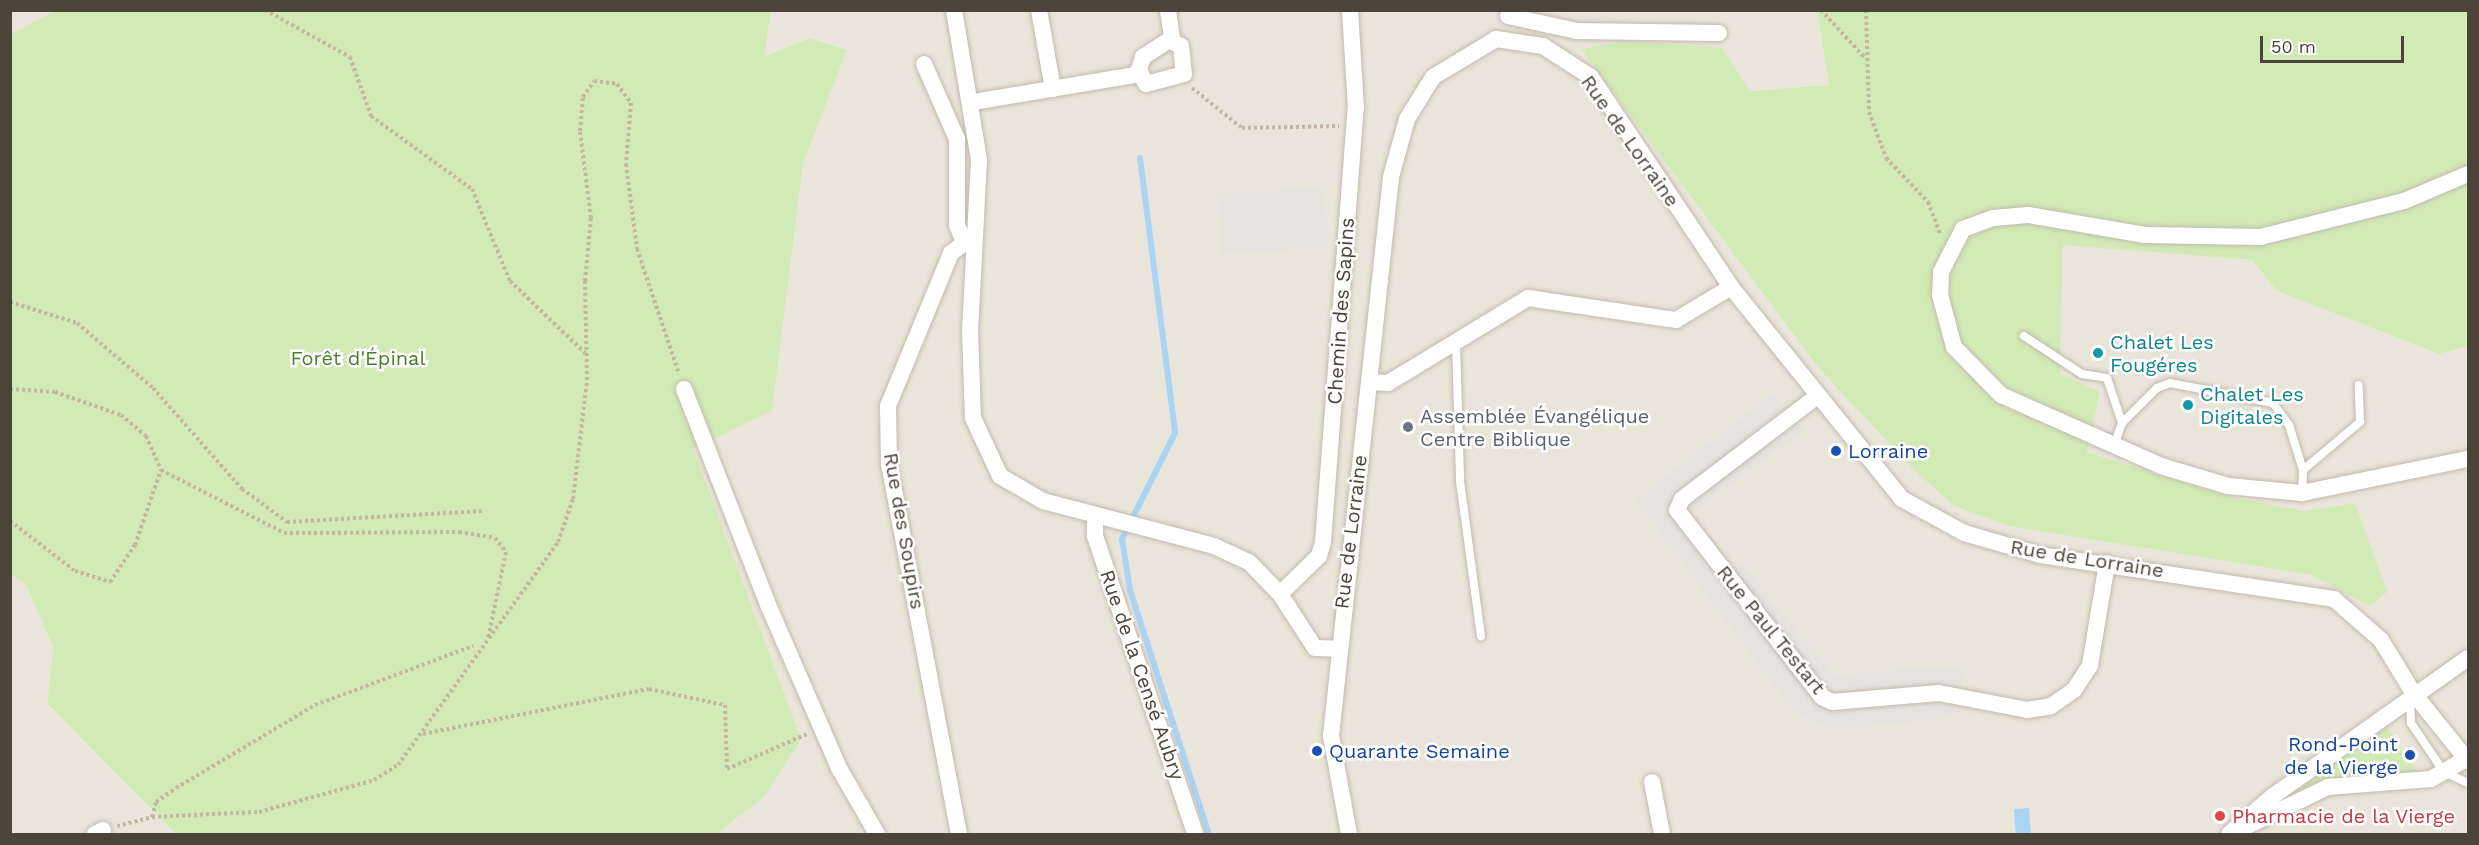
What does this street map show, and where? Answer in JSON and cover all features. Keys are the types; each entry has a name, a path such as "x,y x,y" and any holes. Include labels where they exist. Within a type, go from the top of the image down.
{"street":[{"path":"954,10 973,102 979,160 968,239 973,418 1009,484 1043,501 1214,546 1249,562 1280,594 1315,648 1338,650"},
{"path":"1039,10 1053,90"},
{"path":"1140,74 1152,85 1179,78 1185,68 1181,46 1172,40 1168,10"},
{"name":"Chemin des Sapins","path":"1280,594 1319,556 1323,542 1354,126 1350,10"},
{"path":"1508,39 1507,13 1577,31 1719,33"},
{"name":"Rue de Lorraine","path":"1348,834 1331,736 1338,650 1370,382 1391,177 1407,119 1433,77 1451,63 1508,39 1543,46 1591,77 1731,287 1816,397 1902,499 1930,518 2040,555 2334,598 2381,640 2414,694 2467,760"},
{"path":"1140,74 1143,57 1172,40"},
{"path":"924,64 957,139 957,225 968,239"},
{"path":"973,102 1140,74"},
{"path":"2469,174 2404,201 2261,237 2145,235 2028,215 1994,218 1964,229 1948,252 1941,272 1945,321 1954,347 1972,370 2001,395 2114,446 2228,486 2302,493 2469,459"},
{"name":"Rue des Soupirs","path":"959,834 890,464 888,406 951,253 968,239"},
{"path":"1370,382 1388,383 1528,298 1676,320 1731,287"},
{"path":"684,389 822,728 877,834"},
{"name":"Rue Paul Testart","path":"1816,397 1682,499 1677,510 1822,698 1832,702 1939,693 2027,710 2051,706 2074,690 2090,665 2107,563"},
{"name":"Rue de la Censé Aubry","path":"1095,515 1095,536 1195,834"},
{"path":"2231,833 2414,694 2469,658"},
{"path":"2231,833 2328,787 2354,782 2431,779 2467,760"},
{"path":"1652,782 1662,834"}],"lane":[{"path":"2024,336 2074,370 2107,378 2122,423"},
{"path":"1456,342 1460,481 1481,637"},
{"path":"2114,446 2122,423 2157,387 2170,382 2273,403 2289,425 2303,470 2302,493"},
{"path":"2303,470 2361,422 2359,385"},
{"path":"2414,694 2407,707 2411,723 2444,772 2469,783"}],"path":[{"path":"265,10 350,57 371,116 472,189 510,281 586,354"},
{"path":"1821,10 1865,58"},
{"path":"1866,10 1865,58 1869,112 1886,158 1928,202 1948,252"},
{"path":"1179,78 1242,128 1354,126"},
{"path":"99,832 152,817 259,812 374,780 398,765 558,542 573,499 586,354 591,218 580,131 583,97 594,81 617,84 631,103 626,164 637,249 684,389"},
{"path":"10,302 77,323 153,388 242,489 287,522 482,511"},
{"path":"10,389 55,392 121,415 146,436 161,470 284,533 459,532 495,538 506,552 487,643"},
{"path":"10,521 75,571 110,582 135,545 161,470"},
{"path":"152,817 156,802 176,788 315,705 473,646"},
{"path":"421,734 649,689 725,705 727,769 822,728"}],"shaded area":[{"path":"11,11 57,11 11,34"},
{"path":"771,11 1817,11 1829,85 1749,91 1625,41 1581,49 1817,366 1954,506 2008,526 2311,575 2371,606 2355,503 2303,511 2224,495 2087,452 2100,393 2060,374 2063,244 2252,260 2277,291 2439,354 2468,346 2468,834 716,834 764,797 693,449 772,410 803,164 847,50 810,38 765,56"},
{"path":"1324,187 1328,247 1221,254 1217,194"},
{"path":"1773,393 1804,431 1683,519 1727,576 1743,565 1834,676 1936,666 1965,668 1954,717 1838,730 1809,721 1792,709 1636,500"},
{"path":"10,575 26,585 53,647 47,705 176,834 11,834"}],"green space":[{"name":"Forêt d'Épinal","path":"57,10 771,10 765,56 810,38 847,50 803,164 772,411 693,449 801,739 764,797 716,834 176,834 47,704 53,647 26,585 11,575 11,34"},
{"path":"1817,11 2468,11 2468,346 2439,354 2277,291 2252,260 2063,245 2060,374 2100,392 2087,452 2224,495 2303,511 2355,503 2387,592 2370,606 2311,575 2008,526 1954,506 1913,469 1817,366 1581,49 1625,41 1722,48 1750,91 1829,85"},
{"path":"2387,727 2418,773 2349,777 2288,797"}],"water":[{"path":"2029,808 2031,834 2016,834 2014,809"}],"waterway":[{"path":"1140,158 1175,433 1122,539 1130,590 1209,834"}],"place":[{"name":"Chalet Les Fougéres","path":"2098,353"},
{"name":"Chalet Les Digitales","path":"2188,405"},
{"name":"Assemblée Évangélique Centre Biblique","path":"1408,427"},
{"name":"Lorraine","path":"1836,451"},
{"name":"Quarante Semaine","path":"1317,751"},
{"name":"Rond-Point de la Vierge","path":"2410,755"},
{"name":"Pharmacie de la Vierge","path":"2220,816"}]}
